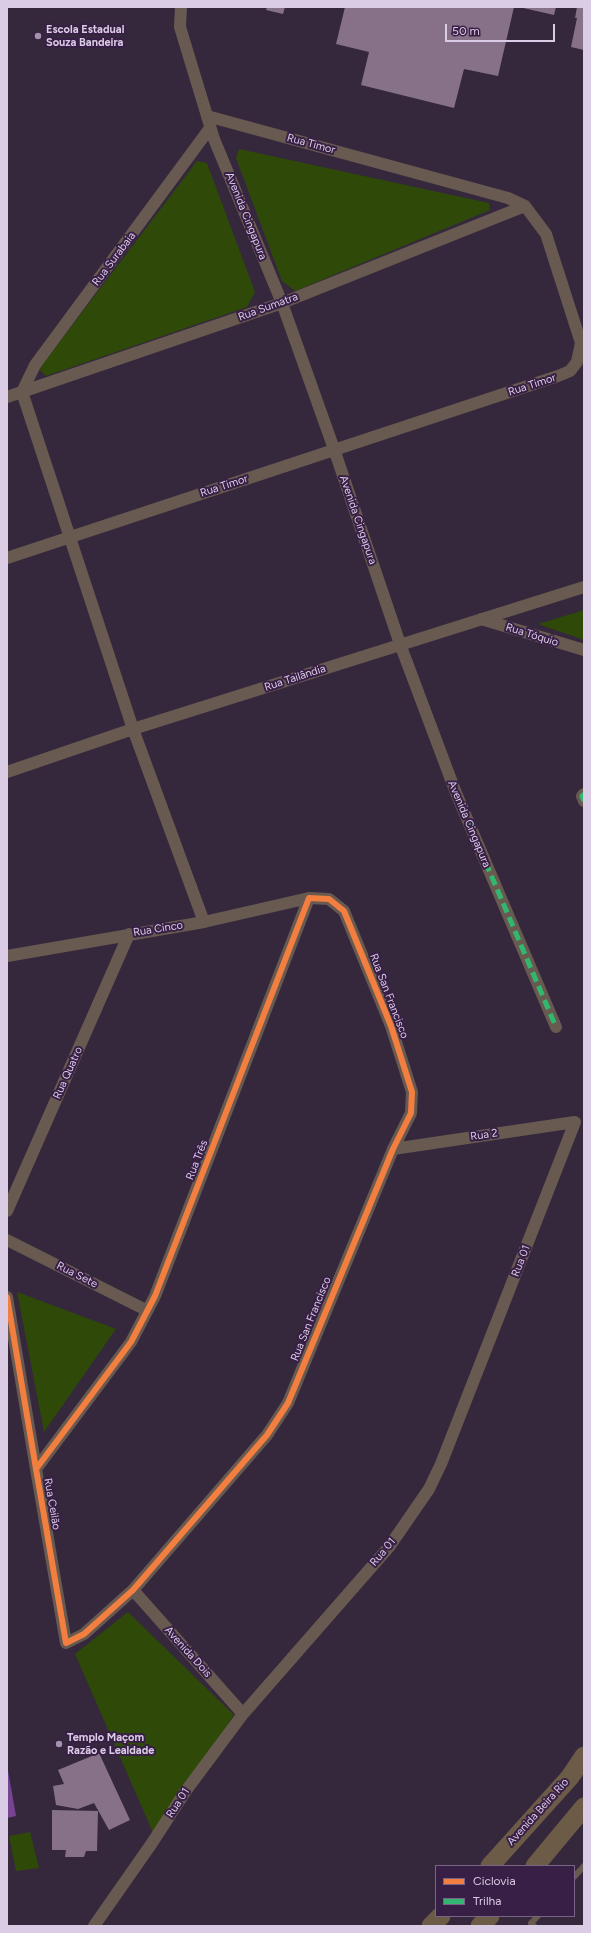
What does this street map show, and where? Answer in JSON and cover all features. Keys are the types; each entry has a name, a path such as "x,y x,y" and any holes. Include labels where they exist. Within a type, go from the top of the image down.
{"main road":[{"name":"Avenida Beira Rio","path":"491,1865 570,1777 584,1756"},
{"path":"536,1865 584,1806"},
{"path":"431,1926 440,1917"},
{"path":"480,1926 489,1917"}],"street":[{"name":"Avenida Cingapura","path":"181,7 180,27 210,128 282,303 334,449 400,644 456,793 556,1027"},
{"name":"Rua Timor","path":"7,558 558,376 570,371 577,362 581,343 546,234 525,206 508,198 207,116"},
{"name":"Rua Surabaia","path":"22,392 34,365 210,128"},
{"name":"Rua Sumatra","path":"7,398 282,303 525,206"},
{"path":"22,392 134,729 204,922"},
{"name":"Rua Tailândia","path":"7,772 134,729 584,587"},
{"name":"Rua Tóquio","path":"481,619 584,650"},
{"path":"584,794 582,796 584,801"},
{"name":"Rua Cinco","path":"7,956 204,922 309,898"},
{"name":"Rua San Francisco","path":"66,1643 84,1634 133,1590 267,1435 288,1403 393,1149 411,1113 412,1092 391,1026 356,936 344,911 329,899 309,898"},
{"name":"Rua Três","path":"36,1469 131,1342 146,1310 155,1296 309,898"},
{"name":"Rua Quatro","path":"7,1211 130,934"},
{"name":"Rua 2","path":"393,1149 575,1122"},
{"name":"Rua 01","path":"94,1926 152,1843 184,1792 243,1714 388,1547 429,1489 441,1464 575,1122"},
{"name":"Rua Sete","path":"7,1240 146,1310"},
{"name":"Rua Ceilão","path":"7,1297 66,1643"},
{"name":"Avenida Dois","path":"133,1590 243,1714"}],"lane":[{"path":"575,1876 584,1866"}],"green space":[{"path":"239,149 489,203 490,210 295,291 282,281 236,158"},
{"path":"197,161 207,163 255,292 247,307 46,376 39,369"},
{"path":"584,610 584,640 538,624"},
{"path":"17,1292 116,1329 44,1432"},
{"path":"128,1612 234,1715 154,1835 75,1654"},
{"path":"30,1832 39,1868 16,1871 9,1836"}],"shaded area":[{"path":"7,1765 16,1816 7,1818"}],"building":[{"path":"267,7 285,7 283,14 266,10"},
{"path":"345,7 514,7 498,76 464,69 454,108 361,85 369,52 336,44"},
{"path":"519,7 556,7 554,15"},
{"path":"577,7 584,7 584,50 571,47 577,18 575,18"},
{"path":"99,1753 130,1820 109,1830 94,1803 78,1809 56,1805 53,1786 64,1784 58,1770"},
{"path":"52,1810 98,1811 97,1851 86,1851 84,1857 65,1857 66,1850 52,1850"}],"marked path":[{"path":"456,793 556,1027"},
{"path":"584,794 582,796 584,801"}],"cycle path":[{"path":"7,1297 36,1469 66,1643 84,1634 133,1590 267,1435 288,1403 393,1149 411,1113 412,1092 391,1026 344,911 329,899 309,898 155,1296 131,1342 36,1469"}],"place":[{"name":"Escola Estadual Souza Bandeira","path":"38,36"},
{"name":"Templo Maçom Razão e Lealdade","path":"59,1744"}]}
